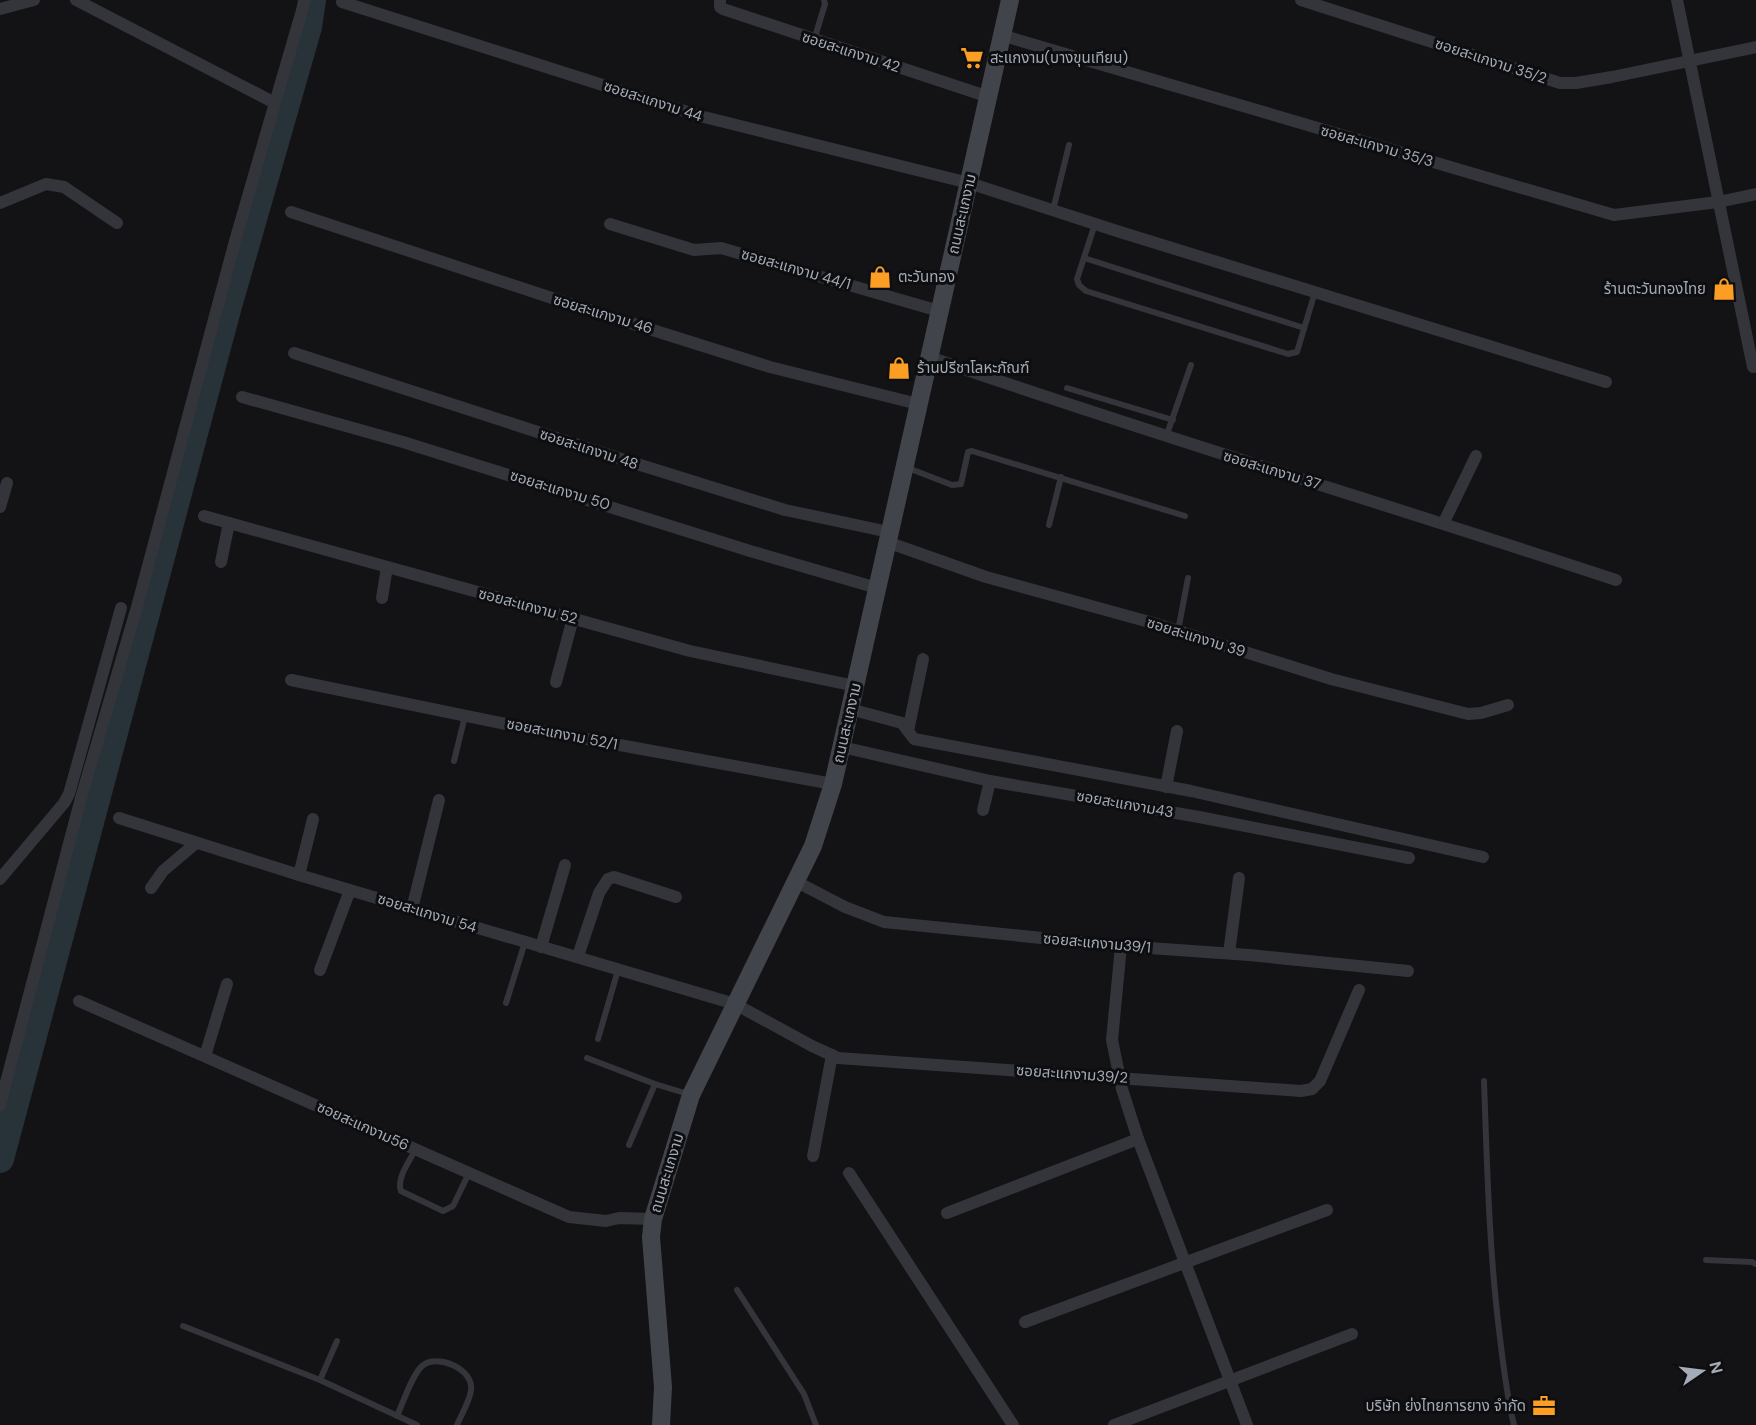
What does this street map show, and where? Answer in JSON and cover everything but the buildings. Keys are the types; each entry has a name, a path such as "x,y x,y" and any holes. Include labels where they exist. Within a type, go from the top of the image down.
{"street":[{"path":"0,9 34,0"},
{"path":"76,0 275,103"},
{"path":"0,1105 81,798 140,597 235,241 305,0"},
{"name":"ซอยสะแกงาม 42","path":"720,0 720,7 723,9 989,97"},
{"name":"ถนนสะแกงาม","path":"666,1424 651,1238 652,1219 691,1095 813,846 833,784 1010,0"},
{"name":"ซอยสะแกงาม 35/2","path":"1301,0 1560,83 1612,77 1756,48"},
{"path":"1677,0 1753,367"},
{"name":"ซอยสะแกงาม 44","path":"342,2 700,116 969,183 1606,382"},
{"name":"ซอยสะแกงาม 35/3","path":"1002,35 1606,213 1623,214 1718,202 1756,194"},
{"path":"0,203 46,184 64,186 117,223"},
{"name":"ซอยสะแกงาม 46","path":"291,212 770,367 918,404"},
{"name":"ซอยสะแกงาม 44/1","path":"610,224 694,250 721,248 939,310"},
{"name":"ซอยสะแกงาม 48","path":"294,353 618,459 785,510 888,537"},
{"name":"ซอยสะแกงาม 37","path":"929,357 1166,437 1444,522 1616,580"},
{"name":"ซอยสะแกงาม 50","path":"242,398 403,442 750,551 877,588"},
{"path":"1444,522 1476,456"},
{"path":"0,507 7,483"},
{"name":"ซอยสะแกงาม 52","path":"204,516 690,651 855,686"},
{"path":"221,562 229,523"},
{"name":"ซอยสะแกงาม 39","path":"888,537 986,577 1178,631 1330,679 1468,714 1481,713 1508,705"},
{"path":"382,598 387,567"},
{"path":"0,879 69,794 121,608"},
{"path":"556,682 573,618"},
{"path":"908,731 923,659"},
{"name":"ซอยสะแกงาม 52/1","path":"291,680 465,716 833,784"},
{"path":"850,710 902,723 914,740 1166,787 1482,857"},
{"path":"1166,787 1177,730"},
{"name":"ซอยสะแกงาม43","path":"842,747 990,781 1199,817 1409,858"},
{"path":"983,810 990,781"},
{"path":"412,909 440,800"},
{"name":"ซอยสะแกงาม 54","path":"119,818 299,875 735,1004"},
{"path":"299,875 313,819"},
{"path":"151,888 163,871 196,843"},
{"path":"541,947 565,865"},
{"path":"578,956 599,893 608,879 614,877 676,897"},
{"path":"1229,953 1239,878"},
{"name":"ซอยสะแกงาม39/1","path":"795,881 845,907 884,922 1121,946 1229,953 1408,971"},
{"path":"320,970 350,890"},
{"path":"1121,946 1112,1040 1120,1077 1138,1139 1247,1425"},
{"path":"205,1056 227,984"},
{"name":"ซอยสะแกงาม39/2","path":"735,1004 838,1058 1301,1090 1312,1089 1320,1081 1359,990"},
{"name":"ซอยสะแกงาม56","path":"79,1001 568,1217 606,1221 619,1218 652,1219"},
{"path":"813,1156 832,1055"},
{"path":"947,1213 1138,1139"},
{"path":"849,1173 1013,1425"},
{"path":"1025,1322 1327,1210"},
{"path":"1114,1425 1352,1334"}],"lane":[{"path":"814,40 825,4 824,0"},
{"path":"1053,210 1069,145"},
{"path":"1095,224 1077,279 1079,285 1086,291 1288,354 1297,352 1315,291"},
{"path":"1084,258 1304,328"},
{"path":"1166,437 1191,364"},
{"path":"1067,388 1173,420"},
{"path":"904,466 952,485 961,484 968,452 972,451 1185,516"},
{"path":"1049,525 1061,477"},
{"path":"1178,631 1188,578"},
{"path":"454,761 465,716"},
{"path":"506,1003 525,942"},
{"path":"598,1039 618,970"},
{"path":"587,1058 691,1095"},
{"path":"1484,1081 1492,1264 1507,1398 1514,1425"},
{"path":"629,1145 655,1084"},
{"path":"416,1149 398,1186 400,1191 443,1211 453,1206 469,1173"},
{"path":"1706,1260 1756,1263"},
{"path":"737,1290 804,1394 816,1425"},
{"path":"183,1326 320,1380 417,1425"},
{"path":"320,1380 337,1341"},
{"path":"397,1416 418,1370 424,1364 442,1362 460,1369 470,1383 471,1390 457,1425"}],"waterway":[{"path":"0,1159 228,306 308,27 312,0"}],"place":[{"name":"สะแกงาม(บางขุนเทียน)","path":"972,58"},
{"name":"ตะวันทอง","path":"880,277"},
{"name":"ร้านตะวันทองไทย","path":"1724,289"},
{"name":"ร้านปรีชาโลหะภัณฑ์","path":"899,368"},
{"name":"บริษัท ย่งไทยการยาง จำกัด","path":"1544,1406"}]}
